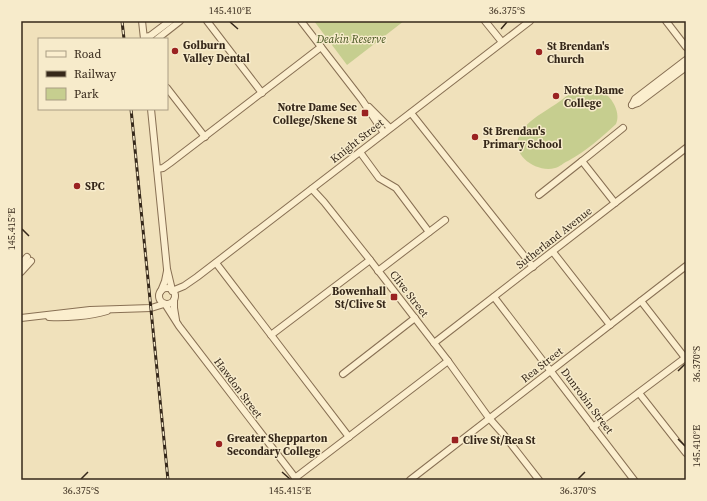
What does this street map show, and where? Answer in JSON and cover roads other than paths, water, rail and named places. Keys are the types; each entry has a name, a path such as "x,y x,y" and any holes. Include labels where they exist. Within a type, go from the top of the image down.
{"street":[{"path":"142,21 144,38 150,36 170,21"},
{"path":"158,38 180,21"},
{"path":"207,21 262,93"},
{"path":"301,21 362,100 384,133"},
{"path":"485,21 502,42"},
{"name":"Knight Street","path":"172,290 184,286 216,263 530,21"},
{"path":"666,21 686,47"},
{"path":"157,169 167,166 321,47"},
{"path":"686,60 635,99 632,105 638,103 686,67"},
{"path":"168,89 204,137"},
{"path":"362,100 390,128"},
{"path":"23,317 57,317 89,312 100,313 112,310 151,308 172,303 175,299 167,269 151,110"},
{"path":"411,113 533,267"},
{"path":"539,195 623,128"},
{"name":"Sutherland Avenue","path":"434,343 686,148"},
{"path":"360,152 380,178 396,188 429,232"},
{"path":"582,161 615,203"},
{"name":"Clive Street","path":"313,188 539,480"},
{"path":"378,271 445,220"},
{"path":"553,252 610,325"},
{"path":"21,264 29,259 21,272"},
{"path":"271,335 370,260"},
{"path":"216,263 350,437"},
{"name":"Rea Street","path":"415,479 491,417 686,266"},
{"path":"140,308 154,303 166,281 167,269"},
{"name":"Knight Street","path":"175,299 197,277"},
{"path":"159,295 165,289 172,290"},
{"path":"159,295 161,302 164,304"},
{"name":"Dunrobin Street","path":"494,297 634,480"},
{"name":"Hawdon Street","path":"175,299 174,314 179,326"},
{"path":"593,427 685,356 641,301"},
{"name":"Hawdon Street","path":"164,304 179,326 296,479"},
{"path":"343,374 415,318"},
{"path":"296,479 448,361"},
{"path":"639,392 686,453"}],"railway":[{"path":"122,21 124,38"},
{"path":"131,110 168,480"}],"place":[{"name":"Golburn Valley Dental","path":"175,51"},
{"name":"St Brendan's Church","path":"539,52"},
{"name":"Notre Dame College","path":"556,96"},
{"name":"Notre Dame Sec College/Skene St","path":"365,113"},
{"name":"St Brendan's Primary School","path":"475,137"},
{"name":"SPC","path":"77,186"},
{"name":"Bowenhall St/Clive St","path":"394,297"},
{"name":"Clive St/Rea St","path":"455,440"},
{"name":"Greater Shepparton Secondary College","path":"219,444"}],"park label":[{"name":"Deakin Reserve","path":"351,39"}]}
